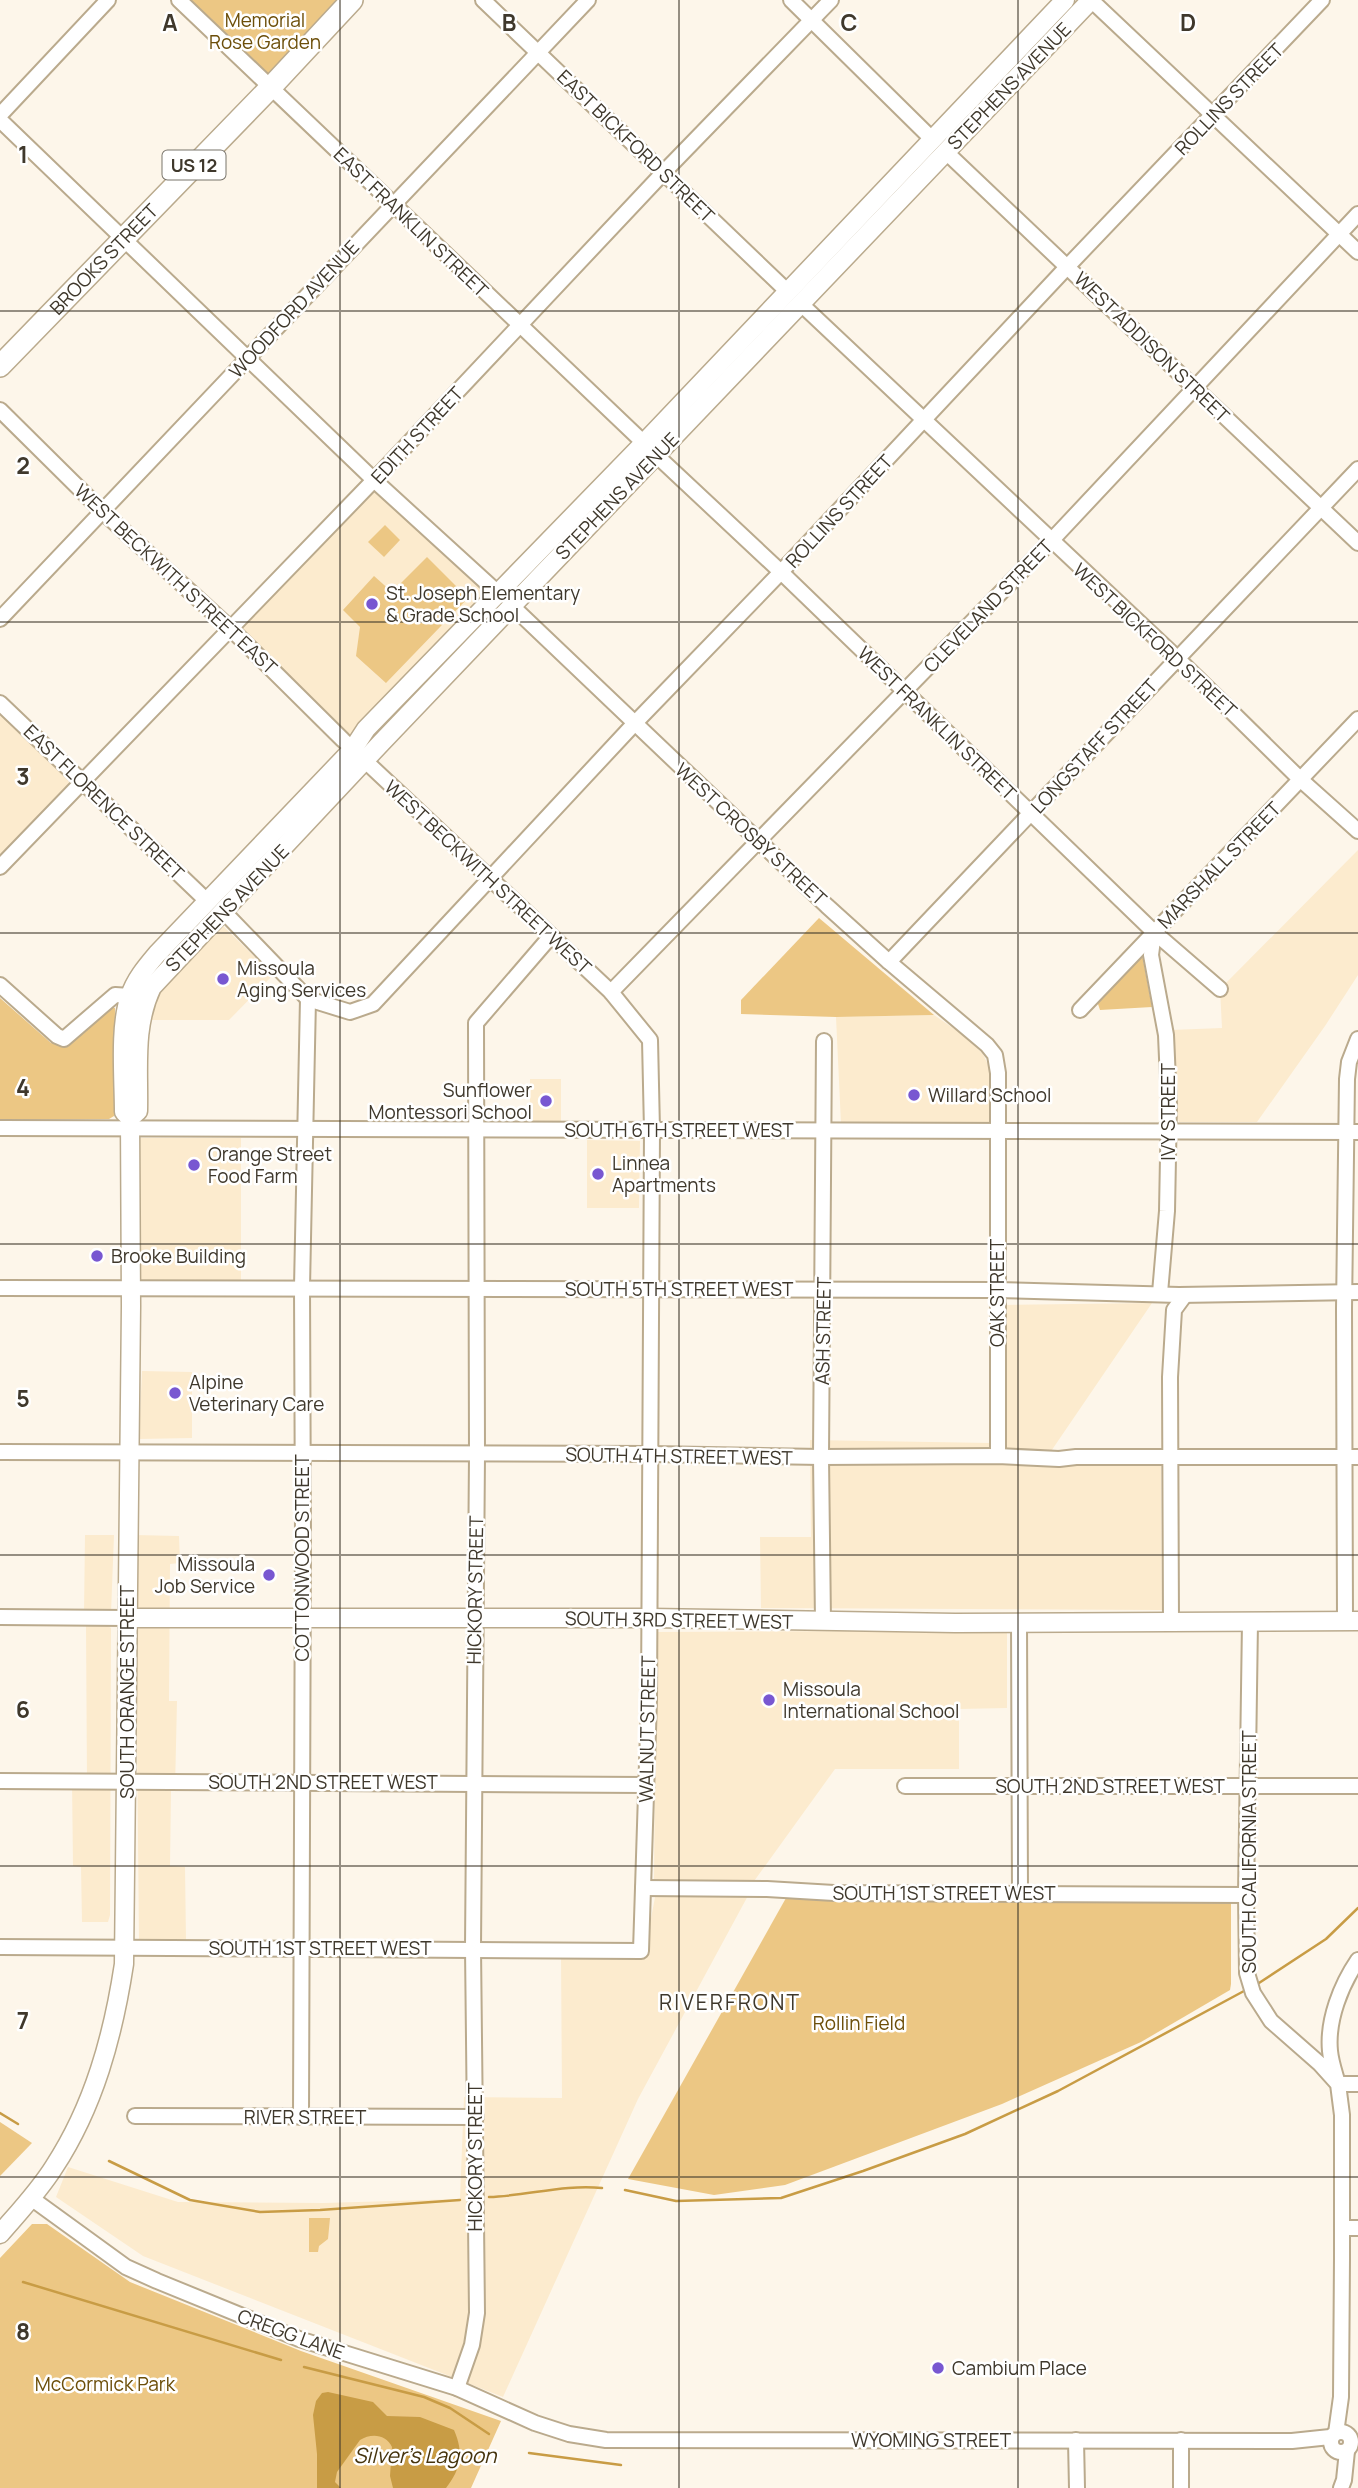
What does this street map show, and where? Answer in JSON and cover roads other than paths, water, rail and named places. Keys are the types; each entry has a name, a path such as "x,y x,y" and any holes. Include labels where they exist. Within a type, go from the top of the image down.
{"highway":[{"name":"BROOKS STREET","path":"0,366 352,0"}],"main road":[{"name":"STEPHENS AVENUE","path":"940,146 1065,0"},
{"name":"STEPHENS AVENUE","path":"130,1124 138,1111 139,1024 152,987 224,912 359,755 366,729 505,600 940,146 1091,0"},
{"name":"STEPHENS AVENUE","path":"130,1124 124,1112 125,1021 130,996 140,975 207,901 359,755"},
{"name":"SOUTH ORANGE STREET","path":"0,2234 54,2168 89,2101 113,2029 125,1948 130,1124"},
{"name":"SOUTH 3RD STREET WEST","path":"127,1618 650,1618 1019,1623 1351,1621"}],"street":[{"path":"0,118 108,0"},
{"name":"EAST FRANKLIN STREET","path":"179,0 650,449"},
{"name":"EAST BICKFORD STREET","path":"484,0 794,298"},
{"name":"WOODFORD AVENUE","path":"0,619 588,0"},
{"name":"WEST ADDISON STREET","path":"791,0 940,146 1358,543"},
{"name":"EDITH STREET","path":"0,867 374,480 664,172 831,0"},
{"path":"1091,0 1358,252"},
{"name":"ROLLINS STREET","path":"308,999 350,1012 373,1004 634,724 1322,0"},
{"name":"WEST CROSBY STREET","path":"0,118 374,480 889,962 987,1045 995,1055"},
{"name":"CLEVELAND STREET","path":"611,992 1051,541 1358,214"},
{"name":"WEST BICKFORD STREET","path":"794,298 1358,831"},
{"name":"WEST BECKWITH STREET EAST","path":"0,410 103,511 231,629 359,755"},
{"name":"WEST FRANKLIN STREET","path":"650,449 1154,932 1220,989"},
{"name":"LONGSTAFF STREET","path":"889,962 1358,469"},
{"name":"EAST FLORENCE STREET","path":"0,703 207,901"},
{"name":"MARSHALL STREET","path":"1080,1010 1358,719"},
{"name":"WEST BECKWITH STREET WEST","path":"359,755 611,992 650,1040 652,1130"},
{"path":"224,912 308,999"},
{"name":"IVY STREET","path":"1154,932 1151,955 1168,1054 1170,1131 1160,1293"},
{"name":"HICKORY STREET","path":"457,2388 475,2332 476,2271 472,1948 477,1455 476,1023 551,936"},
{"path":"0,985 57,1035 64,1038 115,995 130,996"},
{"name":"COTTONWOOD STREET","path":"301,2117 302,1287 308,999"},
{"path":"1351,1621 1352,1132 1347,1079 1349,1062 1358,1039"},
{"name":"ASH STREET","path":"823,1622 821,1457 824,1041"},
{"name":"OAK STREET","path":"995,1055 998,1073 998,1456"},
{"name":"SOUTH 6TH STREET WEST","path":"0,1128 130,1124 304,1129 1352,1132"},
{"name":"WALNUT STREET","path":"641,1951 650,1618 652,1130"},
{"name":"SOUTH 5TH STREET WEST","path":"0,1288 997,1290 1185,1294 1351,1292"},
{"path":"1171,1622 1170,1377 1174,1310 1185,1294"},
{"name":"SOUTH 4TH STREET WEST","path":"0,1452 998,1456 1059,1459 1351,1457"},
{"name":"SOUTH 3RD STREET WEST","path":"0,1617 127,1618"},
{"name":"SOUTH CALIFORNIA STREET","path":"1250,1622 1247,1973 1253,1993 1271,2021 1320,2064 1338,2084"},
{"path":"1019,1623 1020,1893"},
{"name":"SOUTH 2ND STREET WEST","path":"0,1781 646,1785"},
{"name":"SOUTH 2ND STREET WEST","path":"905,1786 1358,1786"},
{"name":"SOUTH 1ST STREET WEST","path":"643,1888 767,1889 834,1893 1246,1895"},
{"name":"SOUTH 1ST STREET WEST","path":"0,1947 641,1951"},
{"path":"1341,2487 1338,2481 1345,2442 1346,2410 1341,2396 1342,2115 1330,2054 1330,2040 1343,1987 1358,1960"},
{"path":"1338,2084 1358,2084"},
{"name":"RIVER STREET","path":"135,2116 476,2117"},
{"name":"CREGG LANE","path":"31,2198 119,2262 157,2281 299,2339 457,2388 535,2423 569,2434"},
{"path":"1342,2228 1358,2228"},
{"name":"WYOMING STREET","path":"569,2434 607,2440 1181,2440 1292,2441 1297,2444 1345,2442"},
{"path":"1076,2440 1077,2488"},
{"path":"1181,2440 1181,2488"}],"water":[{"name":"Silver's Lagoon","path":"322,2393 373,2402 387,2416 420,2417 454,2430 460,2453 458,2467 446,2488 393,2488 390,2476 392,2447 386,2439 373,2436 360,2440 337,2472 335,2482 341,2488 317,2488 313,2415 316,2401"}],"waterway":[{"path":"1259,1983 1326,1939 1358,1908"},
{"path":"625,2190 676,2201 781,2198 965,2134 1058,2091 1244,1991"},
{"path":"0,2113 18,2124"},
{"path":"109,2161 190,2200 260,2212 460,2200"},
{"path":"489,2197 574,2188 602,2188"},
{"path":"23,2282 281,2360"},
{"path":"304,2367 424,2397 450,2408 489,2434"},
{"path":"529,2453 621,2465"}],"place":[{"name":"St. Joseph Elementary & Grade School","path":"372,604"},
{"name":"Missoula Aging Services","path":"223,979"},
{"name":"Willard School","path":"914,1095"},
{"name":"Sunflower Montessori School","path":"546,1101"},
{"name":"Orange Street Food Farm","path":"194,1165"},
{"name":"Linnea Apartments","path":"598,1174"},
{"name":"Brooke Building","path":"97,1256"},
{"name":"Alpine Veterinary Care","path":"175,1393"},
{"name":"Missoula Job Service","path":"269,1575"},
{"name":"Missoula International School","path":"769,1700"},
{"name":"Cambium Place","path":"938,2368"}],"district":[{"name":"RIVERFRONT","path":"730,2002"}],"park label":[{"name":"Memorial Rose Garden","path":"265,31"},
{"name":"Rollin Field","path":"859,2023"},
{"name":"McCormick Park","path":"105,2384"}]}
